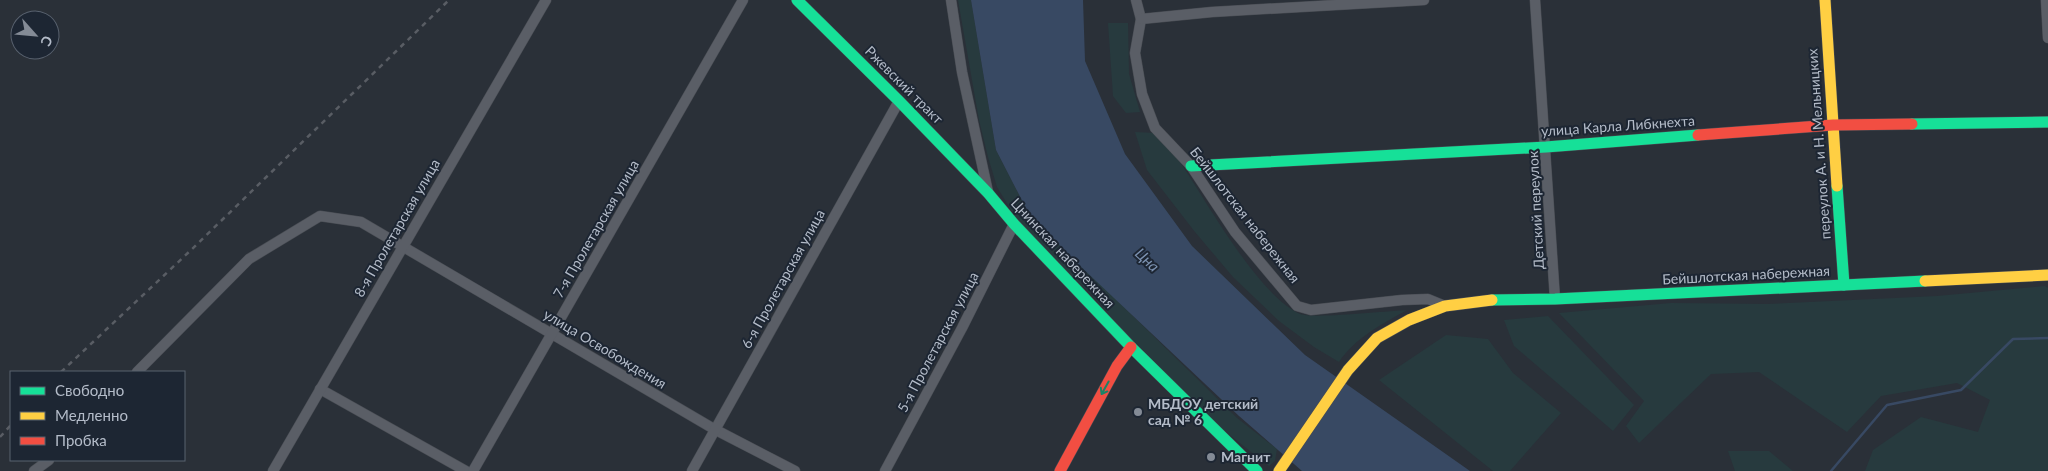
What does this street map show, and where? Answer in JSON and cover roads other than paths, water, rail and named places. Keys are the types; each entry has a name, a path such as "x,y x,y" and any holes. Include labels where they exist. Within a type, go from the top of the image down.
{"street":[{"name":"8-я Пролетарская улица","path":"273,471 546,0"},
{"name":"7-я Пролетарская улица","path":"473,471 743,0"},
{"name":"Ржевский тракт","path":"797,0 988,193"},
{"name":"Цнинская набережная","path":"951,0 962,72 988,193 1014,224 1131,347 1257,471"},
{"name":"Бейшлотская набережная","path":"1136,0 1141,19 1135,52 1142,94 1155,128 1191,166 1235,232 1297,306 1311,310 1428,299 1445,306"},
{"path":"1141,19 1212,12 1424,0"},
{"name":"Детский переулок","path":"1535,0 1555,299"},
{"name":"переулок А. и Н. Мельницких","path":"1824,0 1844,285"},
{"path":"2046,0 2048,38"},
{"name":"6-я Пролетарская улица","path":"692,471 899,101"},
{"name":"улица Карла Либкнехта","path":"1191,166 1546,147 1833,125 2048,122"},
{"name":"улица Освобождения","path":"138,371 250,259 320,216 361,222 714,429 795,471"},
{"name":"5-я Пролетарская улица","path":"885,471 962,328 1014,224"},
{"name":"Бейшлотская набережная","path":"1281,467 1348,370 1377,338 1409,320 1445,306 1484,300 1555,299 2048,275"},
{"path":"1060,471 1117,366 1131,347"},
{"path":"320,389 466,471"},
{"path":"34,471 49,461"}],"water":[{"name":"Цна","path":"971,0 1083,0 1085,61 1125,154 1192,246 1305,355 1470,471 1302,471 1239,416 1079,265 1029,214 996,150"}],"waterway":[{"path":"1831,471 1887,405 1961,390 2013,339 2048,338"}],"railway":[{"path":"62,371 190,251 449,0"},
{"path":"0,437 10,426"}],"place":[{"name":"МБДОУ детский сад № 6","path":"1138,412"},
{"name":"Магнит","path":"1211,457"}]}
